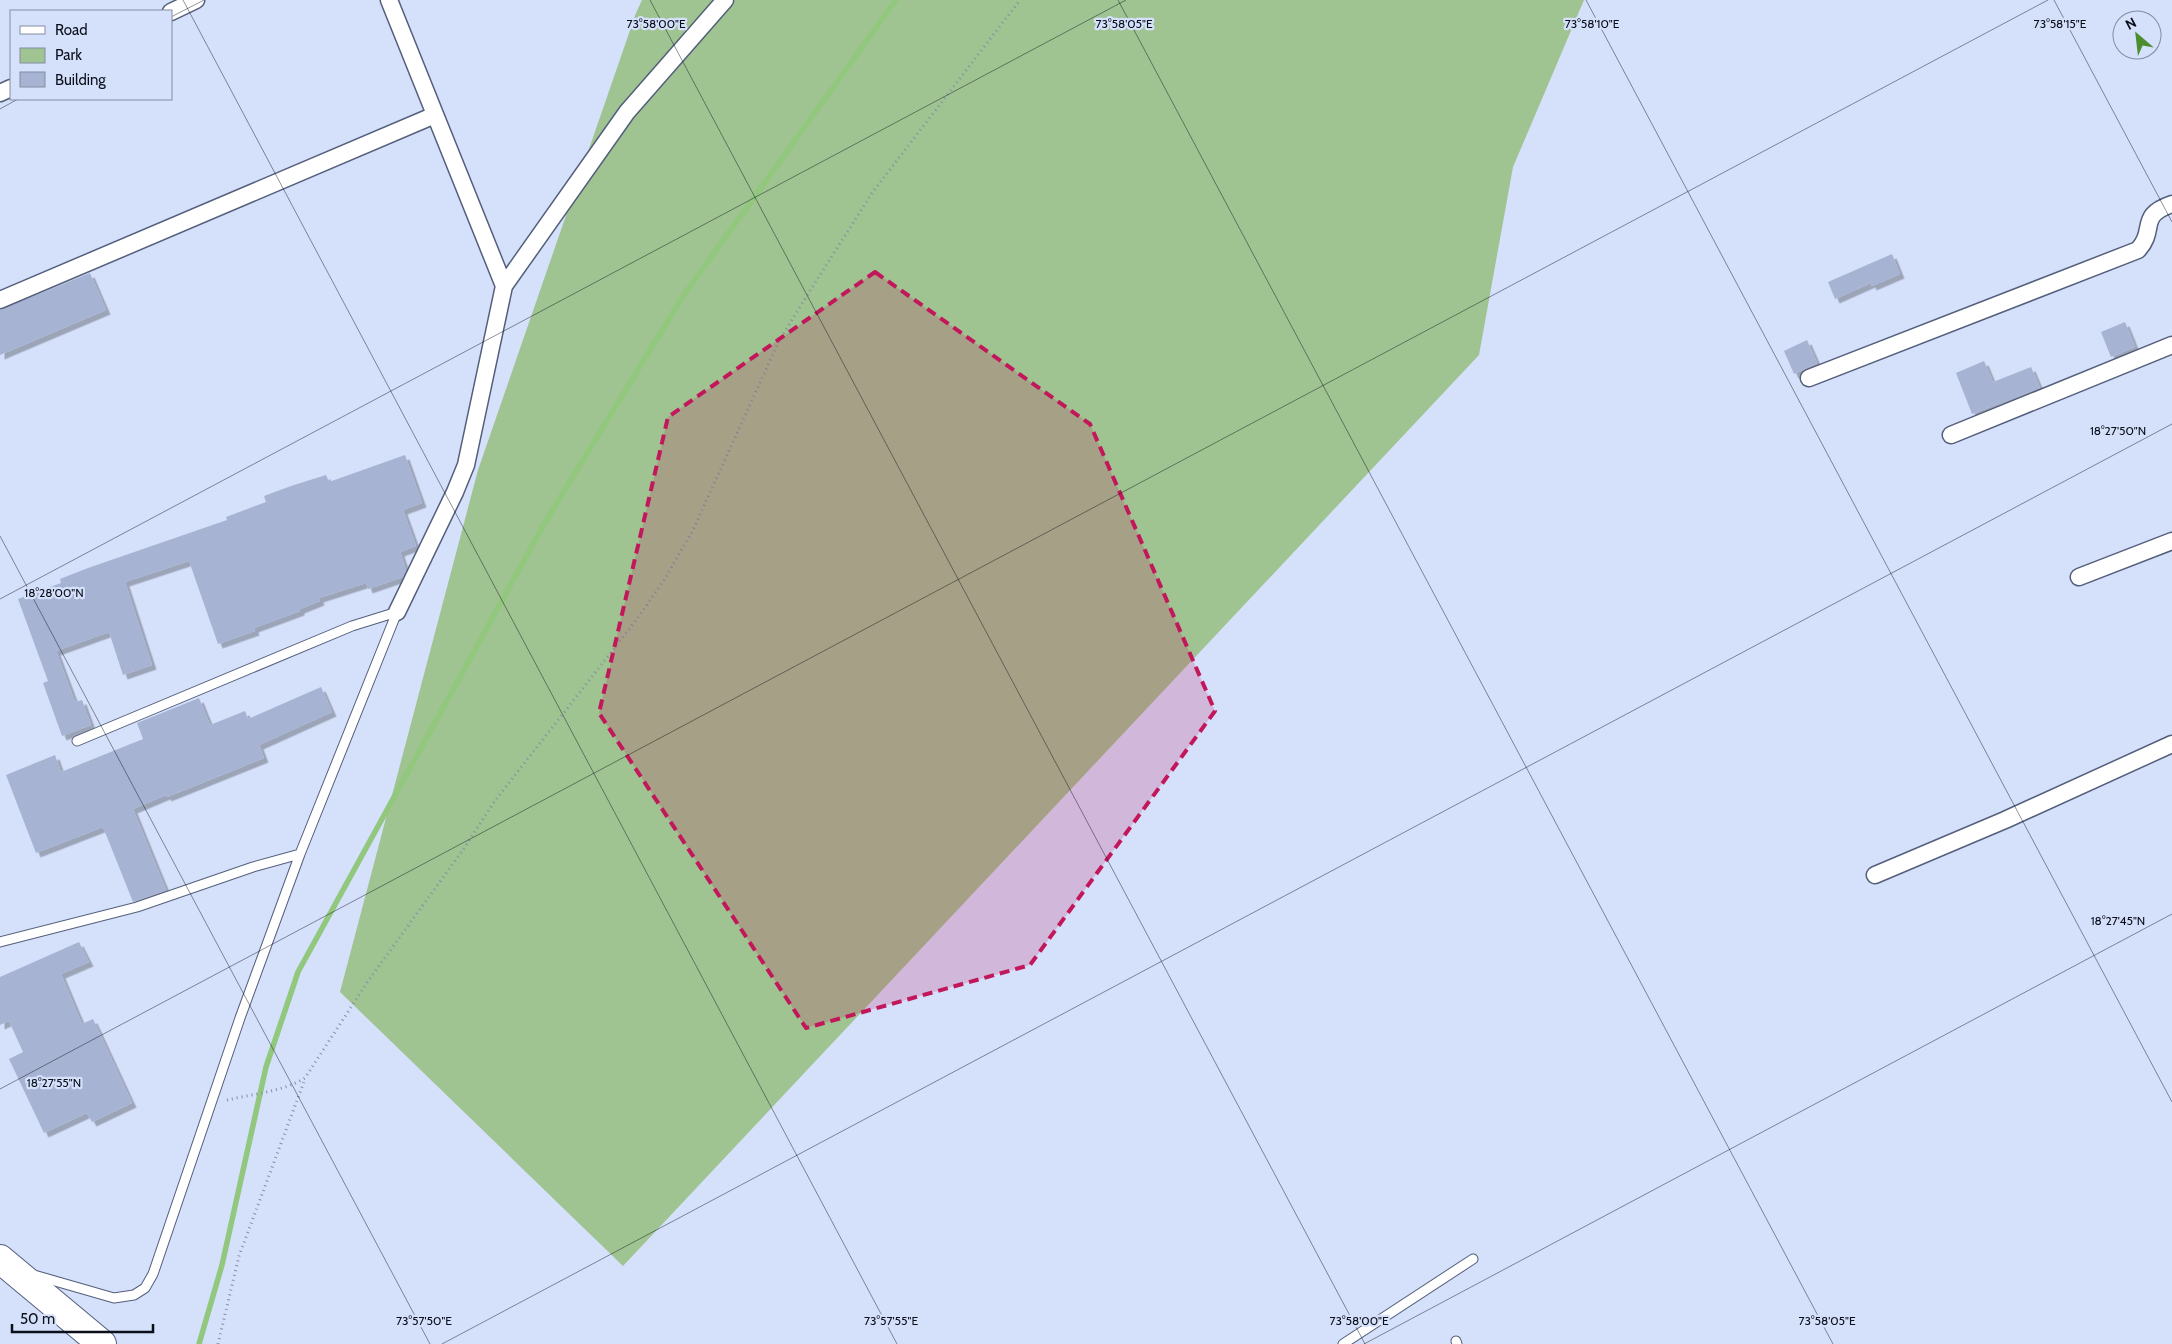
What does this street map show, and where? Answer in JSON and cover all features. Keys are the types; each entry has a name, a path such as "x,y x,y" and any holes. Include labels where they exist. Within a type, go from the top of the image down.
{"highway":[{"path":"6,1264 102,1344"}],"street":[{"path":"172,12 196,0"},
{"path":"397,612 455,492 466,465 504,286 627,112 725,0"},
{"path":"394,2 435,115 504,286"},
{"path":"0,300 435,115"},
{"path":"1809,378 2138,250 2145,242 2150,218 2156,210 2172,204"},
{"path":"1951,435 2172,345"},
{"path":"2079,577 2172,541"},
{"path":"1876,875 2005,820 2172,744"}],"lane":[{"path":"77,741 352,626 397,612"},
{"path":"6,1264 114,1298 134,1295 145,1288 154,1274 240,1018 300,854 397,612"},
{"path":"0,942 137,907 253,867 300,854"},
{"path":"1342,1344 1472,1259"}],"path":[{"path":"218,1344 239,1256 305,1078 368,981 463,850 494,802 637,619 664,580 692,532 780,341 808,294 872,193 1020,0"},
{"path":"239,1097 270,1091 296,1083 305,1078"}],"highlighted area":[{"path":"875,272 1090,424 1215,711 1030,965 806,1028 599,713 668,417"}],"green space":[{"path":"642,0 1584,0 1513,167 1479,355 623,1266 340,992 478,470"}],"building":[{"path":"1892,254 1900,274 1872,286 1871,283 1835,299 1828,282"},
{"path":"90,273 106,310 0,355 0,310"},
{"path":"2125,322 2135,347 2111,357 2101,332"},
{"path":"1807,340 1817,363 1794,374 1784,351"},
{"path":"1984,361 1993,382 2031,367 2040,388 1972,414 1956,373"},
{"path":"405,455 422,503 403,510 416,546 400,552 406,570 403,577 368,589 366,583 319,598 320,601 300,609 300,611 254,628 255,631 218,644 189,561 125,582 152,665 123,675 109,632 56,651 75,702 82,700 91,725 62,736 43,683 48,681 18,599 61,583 60,579 88,568 227,520 226,517 266,502 264,496 326,475 329,482"},
{"path":"321,687 332,712 259,745 264,758 133,809 166,890 133,902 103,827 36,853 6,775 55,755 61,772 143,739 137,723 199,698 210,725 245,711 248,719"},
{"path":"79,942 89,962 61,974 82,1024 93,1019 132,1103 92,1122 87,1113 44,1133 9,1059 23,1052 9,1021 0,1025 0,977"}],"waterway":[{"path":"199,1344 222,1265 266,1067 298,972 544,524 683,296 896,0"}]}
